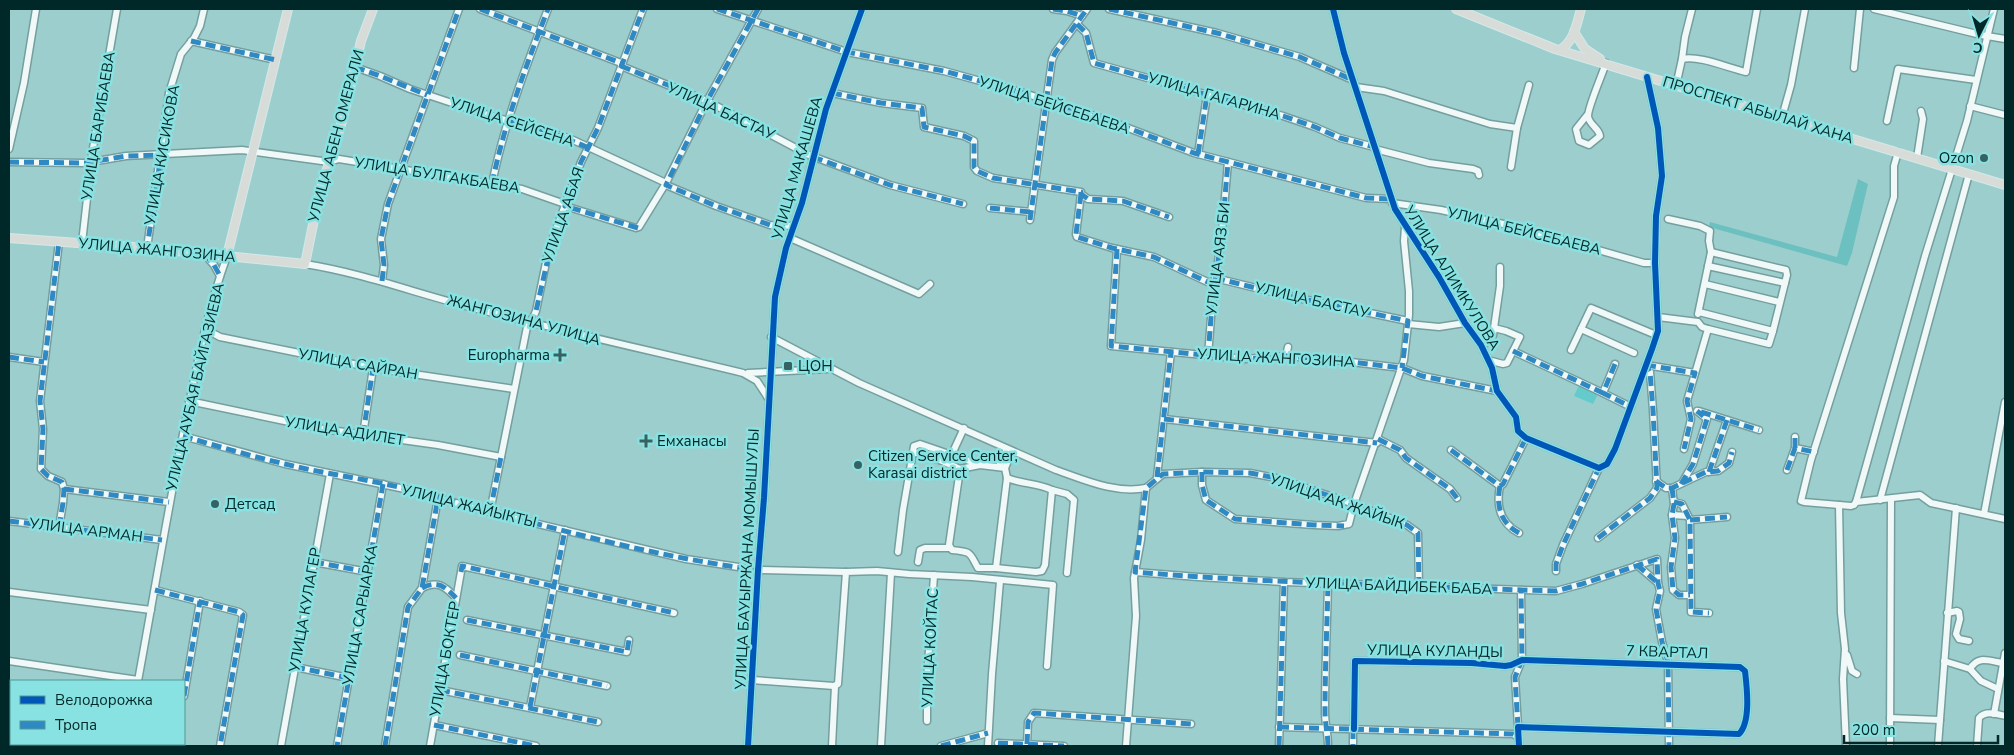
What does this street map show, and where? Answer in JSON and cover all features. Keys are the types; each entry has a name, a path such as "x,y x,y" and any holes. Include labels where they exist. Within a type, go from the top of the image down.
{"main road":[{"name":"УЛИЦА АУБАЯ БАЙГАЗИЕВА","path":"227,256 288,9"},
{"name":"УЛИЦА АБЕН ОМЕРАЛИ","path":"305,264 314,214 343,118 361,42 373,9"},
{"name":"ПРОСПЕКТ АБЫЛАЙ ХАНА","path":"1456,9 1559,50 2005,185"},
{"path":"1559,50 1568,43 1574,32 1581,9"},
{"path":"1574,32 1585,49 1606,64"},
{"name":"УЛИЦА ЖАНГОЗИНА","path":"9,238 147,248 305,264"}],"street":[{"path":"9,149 24,83 36,9"},
{"name":"УЛИЦА БАРИБАЕВА","path":"82,243 90,162 117,9"},
{"name":"УЛИЦА КИСИКОВА","path":"147,248 170,93 181,54 200,26 204,9"},
{"path":"382,281 384,258 380,239 388,204 459,9"},
{"name":"УЛИЦА БАСТАУ","path":"480,9 540,31 707,101 813,157 890,185 962,204"},
{"path":"492,184 508,121 548,9"},
{"name":"УЛИЦА АБАЯ","path":"490,512 528,322 533,318 536,311 549,248 643,9"},
{"name":"УЛИЦА БЕЙСЕБАЕВА","path":"717,9 847,52 944,71 1047,101 1107,120 1198,154 1366,198 1441,210 1521,228 1644,263 1655,263"},
{"path":"666,184 707,101 758,9"},
{"name":"УЛИЦА МАКАШЕВА","path":"770,373 775,297 793,226 802,204 813,157 832,93 862,9"},
{"path":"1053,9 1082,16"},
{"path":"990,208 1031,216 1034,184 1055,53 1087,9"},
{"path":"1108,9 1217,33 1300,57 1353,80"},
{"name":"УЛИЦА АЛИМКУЛОВА","path":"1333,9 1353,80 1392,201 1405,227 1439,277 1465,323 1481,345 1492,368 1497,391 1516,417 1518,431 1526,438"},
{"path":"1676,86 1692,9"},
{"path":"1682,59 1696,59 1746,72 1757,9"},
{"path":"1782,117 1791,86 1805,9"},
{"path":"1854,68 1860,9"},
{"path":"1874,9 2005,39"},
{"path":"1856,502 1925,256 1967,122 1994,9"},
{"name":"УЛИЦА ГАГАРИНА","path":"1077,24 1086,34 1094,63 1155,78 1206,95 1283,116 1340,138 1428,163 1473,169 1478,171 1480,175"},
{"path":"191,41 276,60"},
{"path":"1588,114 1591,123 1600,135 1589,145 1579,142 1576,129 1588,114 1606,64"},
{"name":"УЛИЦА СЕЙСЕНА","path":"354,68 380,76 427,95 508,121 551,132 716,206 770,226 793,226"},
{"path":"1887,121 1898,69 1976,80"},
{"path":"1556,571 1556,564 1563,545 1599,468 1607,464 1631,407 1656,335 1658,317 1655,263 1656,216 1662,176 1658,128 1647,77"},
{"path":"1511,167 1517,128 1529,85"},
{"path":"1356,87 1384,91 1483,122 1517,128"},
{"path":"832,93 881,103 922,108 924,127 964,136 974,141 974,167 977,171 993,178 1081,192 1088,200 1123,201 1169,217"},
{"path":"1198,154 1206,95"},
{"path":"1970,106 2005,115"},
{"path":"1917,158 1923,119 1921,111"},
{"name":"УЛИЦА БУЛГАКБАЕВА","path":"9,162 90,162 126,156 252,150 329,162 338,159 522,188 565,205 638,228 666,184"},
{"path":"1898,152 1894,172 1894,197 1814,452 1801,501 1854,505 1856,502 1920,495 1931,503 2005,518"},
{"name":"УЛИЦА АЯЗ БИ","path":"1208,356 1214,281 1222,233 1228,162"},
{"path":"1880,500 1969,174"},
{"name":"УЛИЦА БАСТАУ","path":"1081,194 1076,234 1082,239 1154,257 1214,281 1408,322 1439,327 1465,323"},
{"path":"1668,219 1700,226 1710,231 1709,242 1711,252 1698,322"},
{"path":"1202,472 1203,495 1206,500 1235,519 1314,526 1344,526 1349,524 1354,504 1402,368 1408,322 1409,291 1404,241 1405,227"},
{"path":"790,238 919,294 930,284"},
{"path":"59,242 40,401 43,429 41,470 48,476 62,482 64,489 59,527"},
{"name":"УЛИЦА ЖАНГОЗИНА","path":"1117,249 1111,346 1245,359 1286,356 1334,360 1402,368 1422,376 1497,391"},
{"path":"1658,317 1698,322 1702,327 1708,329 1769,344 1787,275 1786,270 1711,252"},
{"path":"204,254 214,265 220,276"},
{"name":"УЛИЦА АУБАЯ БАЙГАЗИЕВА","path":"138,680 155,590 162,540 189,402 205,329 227,256"},
{"name":"ЖАНГОЗИНА УЛИЦА","path":"305,264 382,281 453,303 528,322 742,373"},
{"path":"1708,266 1785,283"},
{"path":"1481,345 1491,340 1494,328 1500,286 1500,267"},
{"path":"1705,284 1779,302"},
{"path":"1571,350 1591,308 1656,335"},
{"path":"1699,312 1772,331"},
{"path":"1488,360 1505,364 1520,337 1494,328"},
{"name":"УЛИЦА САЙРАН","path":"205,329 220,337 373,368 514,389"},
{"path":"1581,329 1634,354"},
{"path":"1684,449 1691,419 1687,405 1708,329"},
{"path":"772,338 829,369 1010,450 1090,482 1133,490 1146,488 1157,477 1171,352"},
{"path":"1286,356 1288,346"},
{"path":"1513,351 1631,407"},
{"path":"9,357 44,362"},
{"path":"1603,393 1615,364"},
{"path":"1646,365 1695,373"},
{"path":"1598,538 1650,498 1657,488 1650,372 1646,365"},
{"path":"363,435 373,368"},
{"path":"742,373 829,369"},
{"path":"742,373 757,381 769,399"},
{"name":"УЛИЦА БАУЫРЖАНА МОМЫШУЛЫ","path":"748,746 770,373"},
{"name":"УЛИЦА АДИЛЕТ","path":"189,402 282,421 363,435 438,445 501,457"},
{"path":"1984,514 2005,402"},
{"path":"1681,484 1692,465 1706,419 1687,405"},
{"path":"1697,411 1759,430"},
{"path":"1164,419 1377,441 1400,450 1406,458 1450,489 1457,498"},
{"path":"1706,473 1727,420"},
{"path":"952,454 964,428"},
{"name":"УЛИЦА ЖАЙЫКТЫ","path":"182,436 285,464 383,484 686,559 758,570 846,572 877,570 890,573 972,577 1053,585 1047,666"},
{"path":"1787,470 1795,448 1795,437"},
{"path":"1518,533 1506,524 1502,518 1499,508 1500,486 1503,484 1526,438 1599,468"},
{"path":"898,552 914,446 920,444 980,465 1002,467"},
{"path":"1795,448 1814,452"},
{"path":"996,568 1007,478 1002,467 1010,450"},
{"path":"1451,450 1500,486"},
{"path":"913,452 960,469 980,465"},
{"path":"1656,481 1666,488 1672,488 1706,473 1718,471 1729,463 1732,452"},
{"path":"1692,465 1696,471 1706,473"},
{"path":"950,548 960,469"},
{"name":"УЛИЦА АК ЖАЙЫК","path":"1157,477 1163,474 1202,472 1250,473 1276,478 1354,504 1407,525 1418,533 1420,586"},
{"name":"УЛИЦА КУЛАГЕР","path":"281,746 330,474"},
{"path":"1007,478 1017,482 1046,487 1067,494 1074,500 1067,573"},
{"name":"УЛИЦА САРЫАРКА","path":"337,746 383,484"},
{"path":"1126,746 1136,616 1135,572 1146,488"},
{"path":"1672,488 1674,502 1672,514 1674,538 1671,567 1673,590 1679,595 1690,596"},
{"path":"64,489 169,502"},
{"path":"918,562 920,550 925,548 950,548 968,551 972,554 978,568 1042,571 1045,565 1052,490"},
{"path":"385,746 408,607 422,588 438,498"},
{"path":"1890,746 1892,499"},
{"path":"1674,502 1682,504 1689,518 1691,612 1710,613"},
{"path":"1839,505 1841,613 1845,649 1846,746"},
{"path":"1938,746 1956,508"},
{"path":"1672,514 1689,518 1727,517"},
{"name":"УЛИЦА АРМАН","path":"9,521 162,540"},
{"path":"530,707 564,530"},
{"name":"УЛИЦА БАЙДИБЕК БАБА","path":"1135,572 1284,582 1556,591 1657,559 1658,583"},
{"path":"314,562 368,572"},
{"path":"1637,565 1658,583 1660,591 1657,614 1667,665 1669,746"},
{"name":"УЛИЦА БОКТЕР","path":"430,746 462,566 554,587"},
{"path":"832,746 835,686 838,684 846,572"},
{"path":"881,746 890,573"},
{"name":"УЛИЦА КОЙТАС","path":"926,721 934,575"},
{"path":"988,746 1000,581"},
{"path":"1279,746 1284,582"},
{"path":"1328,583 1325,696 1325,724 1328,729 1328,746"},
{"path":"422,588 430,584 439,585 456,598"},
{"path":"554,587 674,613"},
{"path":"155,590 239,612 243,615 220,746"},
{"path":"1518,746 1515,677 1522,660 1521,590"},
{"path":"9,592 151,610"},
{"path":"185,690 200,601"},
{"path":"1947,613 1959,612 1960,619 1956,634 1959,639 1968,641"},
{"path":"468,620 627,652 630,640"},
{"path":"1844,670 1847,669 1855,672 1845,649"},
{"path":"1994,714 2005,654"},
{"path":"460,655 607,686"},
{"name":"7 КВАРТАЛ","path":"1522,660 1740,667 1745,671 1746,718 1745,727 1739,734 1669,732"},
{"name":"УЛИЦА КУЛАНДЫ","path":"1353,729 1355,661 1472,663 1505,666 1522,660"},
{"path":"1970,669 1974,662 1981,660 2004,667"},
{"path":"9,661 138,680"},
{"path":"1944,662 1970,669 1981,681 1998,689"},
{"path":"295,667 349,678"},
{"path":"752,680 835,686"},
{"path":"440,690 598,722"},
{"path":"1027,744 1029,718 1034,713 1190,724"},
{"path":"1977,746 1979,718 1981,715 1986,713 2005,716"},
{"path":"1890,718 1940,720"},
{"path":"434,725 536,746"},
{"path":"1518,726 1669,732"},
{"path":"1280,727 1513,734 1518,737"},
{"path":"1353,729 1353,746"},
{"path":"941,746 988,733"},
{"path":"998,743 1064,746"}],"shaded area":[{"path":"1858,179 1868,184 1852,253 1847,266 1709,227 1710,222 1837,257"},
{"path":"1579,385 1598,394 1593,404 1574,396"}],"marked path":[{"path":"382,281 384,265 381,239 388,204 459,9"},
{"path":"480,9 621,63"},
{"path":"492,184 509,117 548,9"},
{"path":"638,228 565,206 581,162 598,128 643,9"},
{"path":"717,9 847,52 944,71 1024,93 1107,120 1194,153 1366,198 1391,199"},
{"path":"758,9 707,101 666,185 716,206 770,225 793,226"},
{"path":"1053,9 1082,16"},
{"path":"1030,220 1052,60 1087,9"},
{"path":"1109,9 1217,33 1300,57 1353,80"},
{"path":"1077,24 1086,33 1094,63 1283,116 1340,138 1374,147"},
{"path":"191,41 276,60"},
{"path":"621,66 707,101"},
{"path":"355,67 427,95"},
{"path":"832,93 881,103 922,108 924,127 964,136 974,141 974,167 977,171 993,178 1081,192 1088,199 1123,201 1169,217"},
{"path":"1198,154 1207,95"},
{"path":"508,121 551,132 589,148"},
{"path":"9,162 85,163 126,156 161,155 147,248"},
{"path":"813,157 890,185 963,204"},
{"path":"1208,356 1213,292 1221,243 1228,162"},
{"path":"1081,194 1077,237 1112,248 1154,257 1214,285"},
{"path":"990,208 1031,212"},
{"path":"528,322 533,318 536,311 552,241"},
{"path":"59,242 40,401 43,429 41,469 48,476 62,482 64,489 59,527"},
{"path":"1117,249 1111,346 1245,359 1286,356 1334,360 1402,368 1422,376 1497,391"},
{"path":"204,254 214,265 220,276"},
{"path":"1215,278 1293,297 1408,321 1402,368"},
{"path":"1513,351 1603,393"},
{"path":"1157,477 1171,352"},
{"path":"9,357 44,362"},
{"path":"1615,364 1603,393 1631,407"},
{"path":"1646,365 1695,373 1687,401 1691,419 1684,449"},
{"path":"1598,538 1650,498 1657,488 1650,372 1646,365"},
{"path":"363,435 373,368"},
{"path":"1681,484 1693,464 1707,419 1697,411"},
{"path":"1701,412 1759,430"},
{"path":"1164,419 1377,443"},
{"path":"1709,472 1727,420"},
{"path":"183,436 272,461 407,489 625,546 758,570"},
{"path":"1795,437 1795,448"},
{"path":"1451,450 1500,486 1503,484 1526,438 1528,439"},
{"path":"1378,439 1400,450 1406,458 1450,489 1457,498"},
{"path":"1787,470 1795,448 1814,452"},
{"path":"1656,481 1666,488 1672,488 1706,472 1718,471 1729,463 1732,452"},
{"path":"490,512 501,457"},
{"path":"1556,571 1556,564 1563,545 1599,468"},
{"path":"1202,472 1202,485 1206,500 1235,519 1344,526"},
{"path":"1419,587 1418,533 1407,525 1354,504 1276,478 1250,473 1202,472 1163,474 1146,488 1135,572 1279,581 1376,585 1424,587 1556,591 1657,559 1660,591 1656,609 1668,662 1669,746"},
{"path":"314,562 368,572 383,484"},
{"path":"1500,486 1499,507 1501,513 1507,524 1519,533"},
{"path":"1672,488 1674,504 1672,515 1675,538 1671,567 1673,590 1679,595 1690,595"},
{"path":"64,489 169,502"},
{"path":"385,746 408,607 422,588 438,498"},
{"path":"1674,502 1682,504 1690,520 1691,612 1709,613"},
{"path":"1690,520 1727,517"},
{"path":"9,521 162,540"},
{"path":"530,707 565,530"},
{"path":"1637,565 1658,583"},
{"path":"461,572 462,566 674,613"},
{"path":"1279,746 1284,582"},
{"path":"1328,583 1325,712 1328,746"},
{"path":"422,588 436,584 444,587 456,598"},
{"path":"155,590 239,612 243,615 220,746"},
{"path":"1518,727 1515,677 1522,660 1521,590"},
{"path":"185,690 200,601"},
{"path":"467,620 627,652 629,640"},
{"path":"460,655 607,686"},
{"path":"295,667 349,678 337,746"},
{"path":"440,690 598,722"},
{"path":"1027,744 1028,722 1034,713 1191,724"},
{"path":"434,725 536,746"},
{"path":"1279,727 1513,734 1518,737"},
{"path":"1353,729 1353,746"},
{"path":"941,746 988,733"},
{"path":"998,743 1064,746"}],"cycle path":[{"path":"748,746 775,297 786,248 802,203 826,109 862,9"},
{"path":"1333,9 1344,53 1395,209 1439,277 1465,323 1481,345 1492,368 1497,391 1516,417 1518,431 1526,438 1599,468 1607,464 1615,449 1658,331 1655,263 1656,216 1662,176 1658,128 1647,77"},
{"path":"1354,729 1355,661 1472,663 1505,666 1522,660 1740,667 1745,671 1747,713 1743,729 1739,734 1518,727 1519,746"}],"place":[{"name":"Ozon","path":"1984,158"},
{"name":"Europharma","path":"560,355"},
{"name":"ЦОН","path":"788,366"},
{"name":"Емханасы","path":"646,441"},
{"name":"Citizen Service Center, Karasai district","path":"858,465"},
{"name":"Детсад","path":"215,504"}]}
